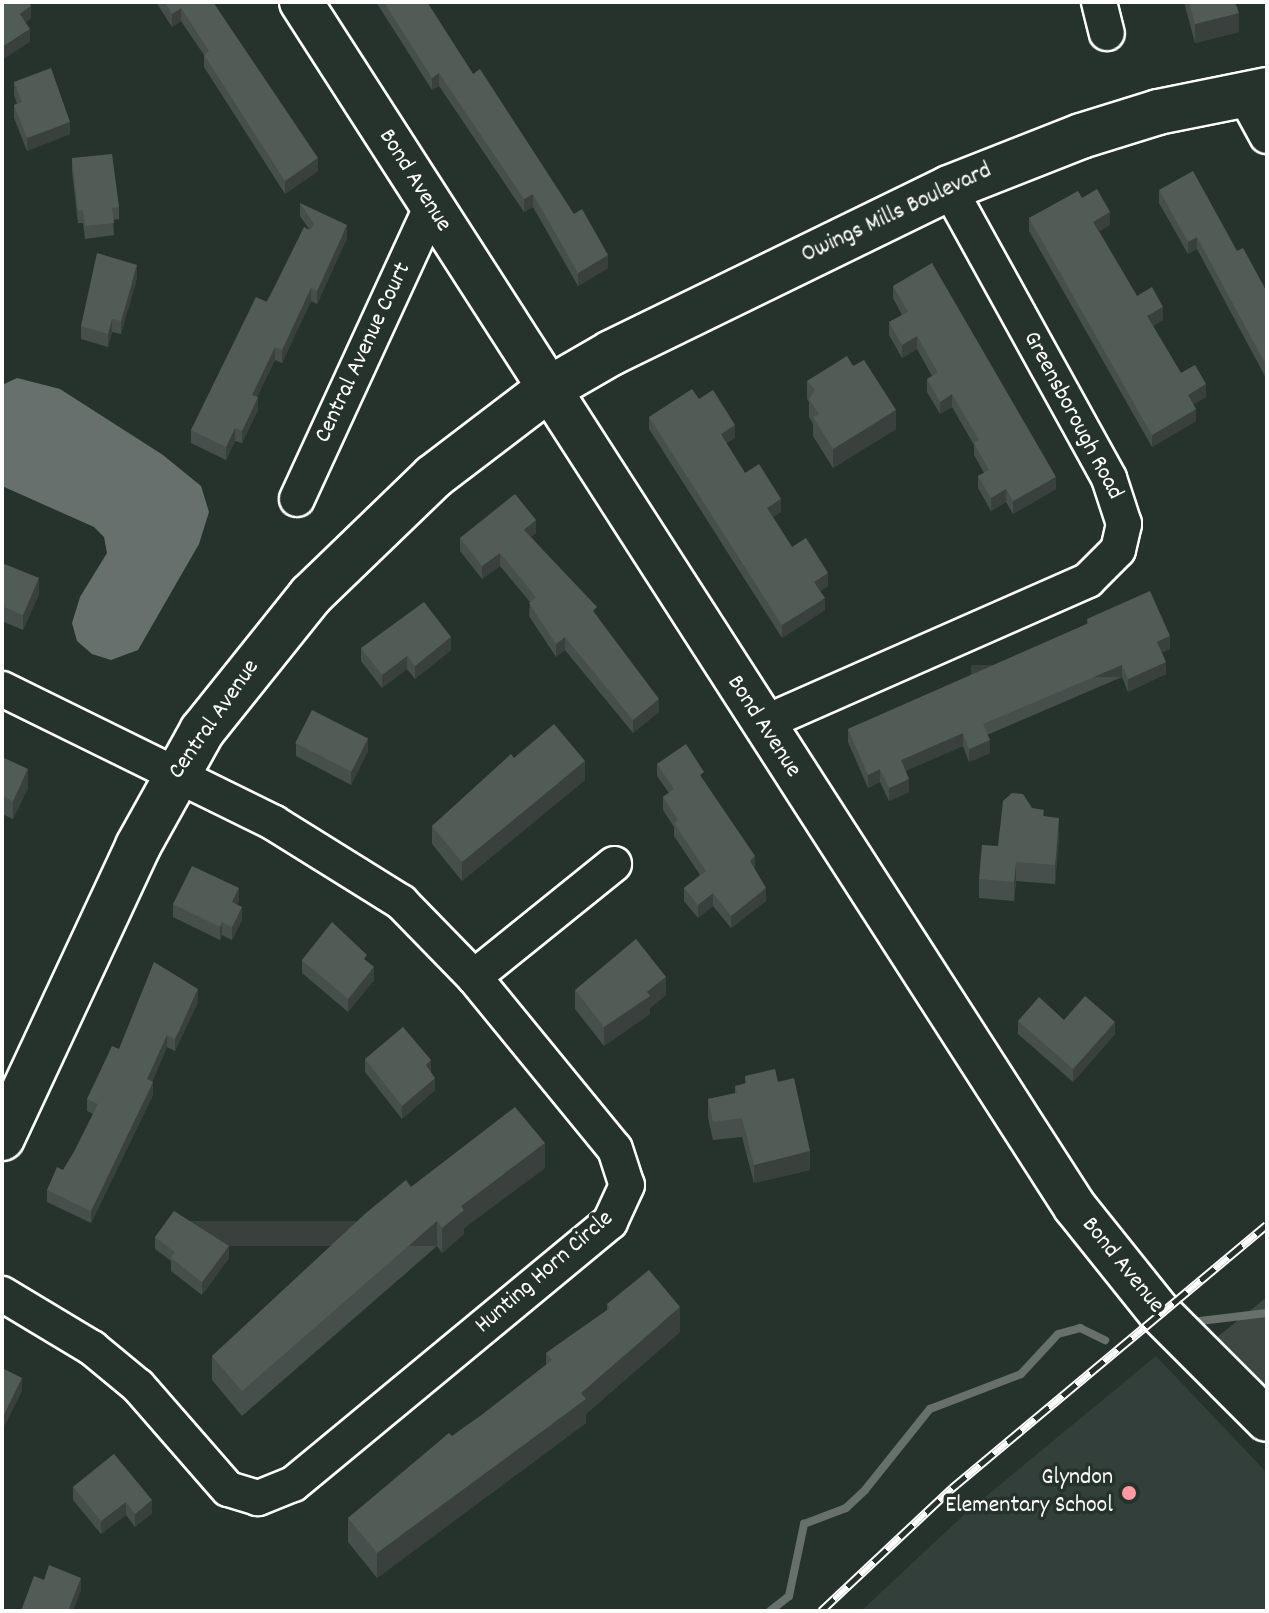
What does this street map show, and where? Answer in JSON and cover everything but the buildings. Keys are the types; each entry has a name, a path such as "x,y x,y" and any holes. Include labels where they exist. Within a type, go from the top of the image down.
{"main road":[{"name":"Owings Mills Boulevard","path":"547,390 666,324 949,188 1081,136 1256,92"},
{"name":"Central Avenue","path":"2,1138 176,772 246,671 353,550 433,477 547,390"}],"street":[{"name":"Bond Avenue","path":"301,2 547,390 1092,1232 1160,1313 1267,1420"},
{"path":"1256,92 1267,136"},
{"name":"Greensborough Road","path":"762,724 1088,580 1118,550 1124,524 1109,478 949,188"},
{"name":"Central Avenue Court","path":"297,499 431,208"},
{"name":"Hunting Horn Circle","path":"2,689 176,772 342,861 401,902 474,977 615,1149 627,1185 624,1201 610,1222 293,1484 258,1498 228,1489 138,1386 92,1348 2,1294"},
{"path":"474,977 614,864"}],"shaded area":[{"path":"17,378 60,389 163,455 201,486 209,512 199,544 138,650 111,660 92,654 77,641 72,623 80,597 107,553 104,537 94,527 2,486 2,385"},
{"path":"1267,1297 1267,1400 1211,1342"},
{"name":"Glyndon Elementary School","path":"1156,1356 1267,1473 1267,1611 861,1611 967,1512"}],"waterway":[{"path":"1200,1321 1267,1313"},
{"path":"770,1611 789,1596 804,1524 846,1508 865,1490 930,1409 1021,1374 1058,1334 1080,1328 1105,1340"}],"railway":[{"path":"821,1611 952,1488 1267,1225"}],"place":[{"name":"Glyndon Elementary School","path":"1129,1493"}]}
